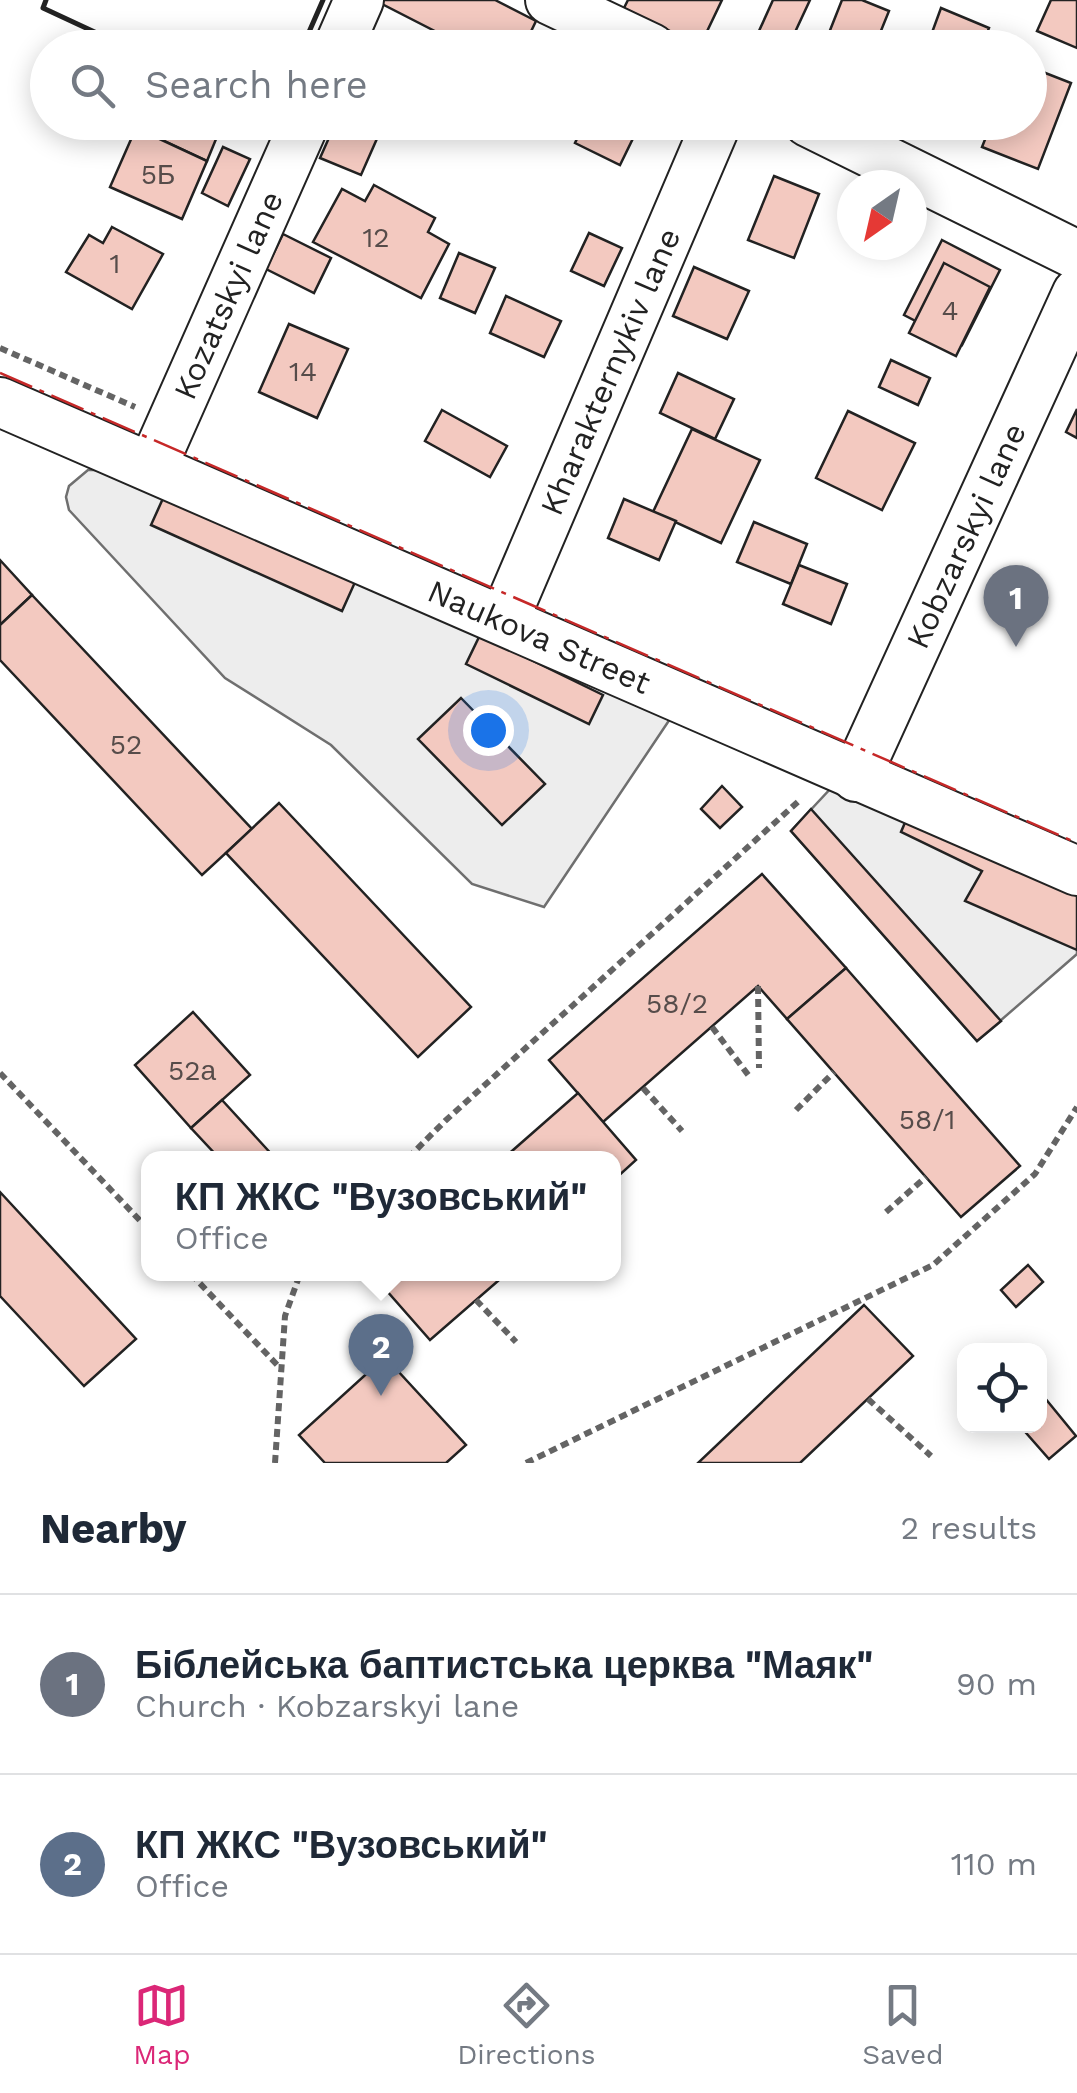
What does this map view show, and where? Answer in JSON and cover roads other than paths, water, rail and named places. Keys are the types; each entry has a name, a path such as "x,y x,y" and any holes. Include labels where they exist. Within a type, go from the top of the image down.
{"street":[{"path":"346,30 359,0"},
{"path":"550,0 614,30"},
{"name":"Kozatskyi lane","path":"152,467 297,140"},
{"name":"Kharakternykiv lane","path":"504,620 708,140"},
{"path":"844,140 1077,255"},
{"name":"Kobzarskyi lane","path":"856,777 1077,293"},
{"name":"Naukova Street","path":"0,402 1077,871"}],"place":[{"name":"Біблейська баптистська церква \"Маяк\"","path":"1016,647"},
{"name":"КП ЖКС \"Вузовський\"","path":"381,1396"}]}
